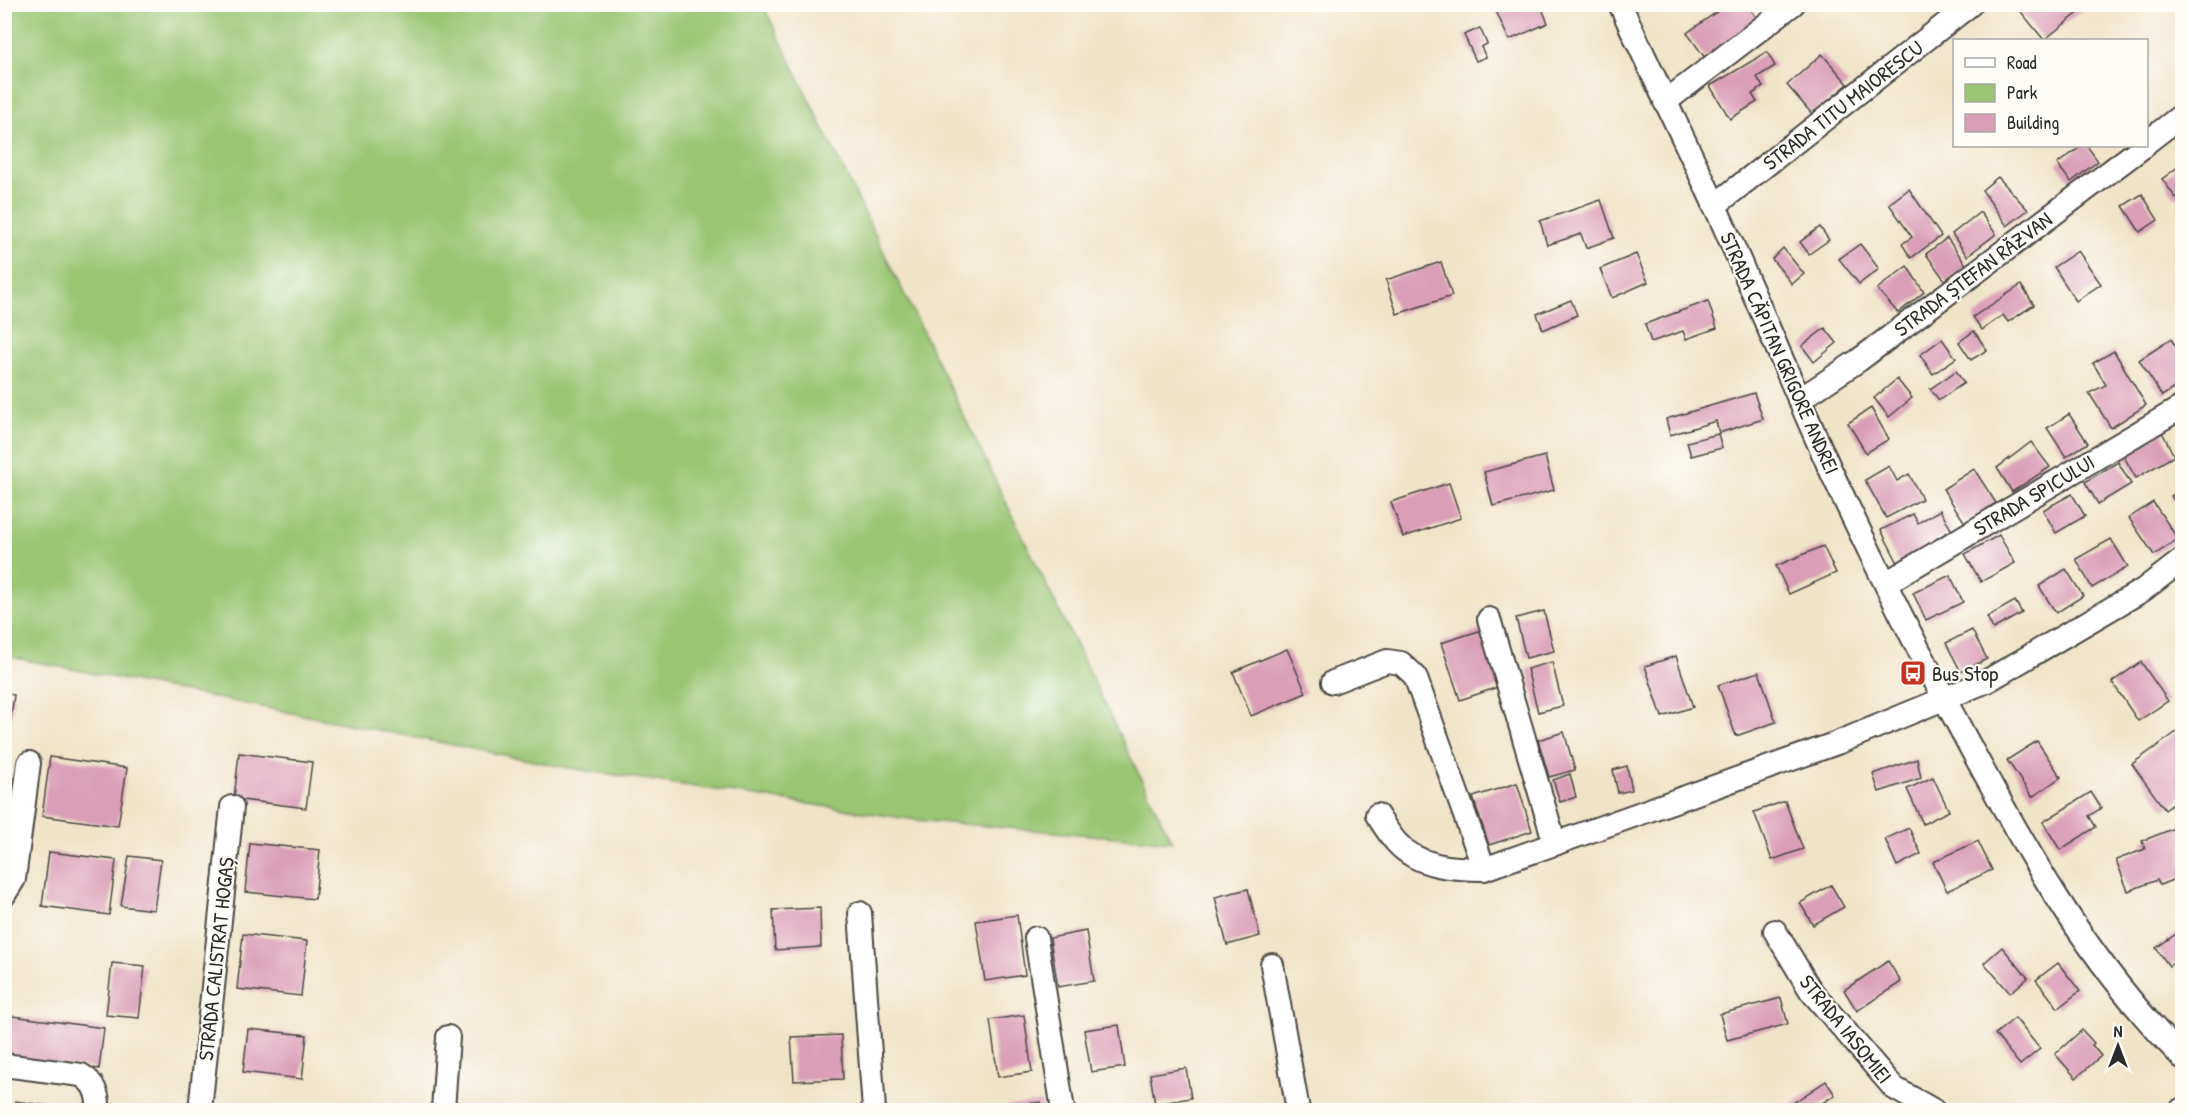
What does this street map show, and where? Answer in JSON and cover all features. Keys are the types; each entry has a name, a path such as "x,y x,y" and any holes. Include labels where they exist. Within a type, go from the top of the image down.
{"street":[{"name":"STRADA CĂPITAN GRIGORE ANDREI","path":"1620,4 1714,206 1800,400 1886,583 1945,700 2015,829 2068,915 2118,984 2182,1057"},
{"path":"1665,102 1793,4"},
{"name":"STRADA TITU MAIORESCU","path":"1714,206 1971,4"},
{"name":"STRADA ȘTEFAN RĂZVAN","path":"2148,142 2182,115"},
{"name":"STRADA ȘTEFAN RĂZVAN","path":"1800,400 1859,360 2141,147"},
{"name":"STRADA SPICULUI","path":"1886,583 2182,408"},
{"path":"1377,815 1397,843 1419,860 1456,869 1484,869 1837,743 1945,700 1987,681 2143,590 2182,560"},
{"path":"1489,619 1555,844"},
{"path":"1333,682 1387,661 1401,663 1415,675 1484,869"},
{"path":"4,895 14,879 29,763"},
{"name":"STRADA CALISTRAT HOGAȘ","path":"200,1110 232,807"},
{"path":"860,913 874,1110"},
{"name":"STRADA IASOMIEI","path":"1775,931 1811,991 1894,1088 1933,1110"},
{"path":"1036,938 1063,1110"},
{"path":"1272,965 1298,1110"},
{"path":"443,1110 448,1037"},
{"path":"4,1065 81,1075 88,1078 94,1086 99,1105 98,1110"}],"green space":[{"path":"4,5 763,5 1172,842 916,820 569,768 5,656"}],"building":[{"path":"1493,4 1540,4 1548,23 1509,40"},
{"path":"1728,4 1747,4 1759,21 1705,58 1687,33"},
{"path":"2021,4 2086,4 2087,6 2045,39 2017,7"},
{"path":"1480,28 1487,44 1481,47 1486,57 1476,61 1464,35"},
{"path":"1767,52 1775,66 1757,77 1763,87 1752,94 1757,102 1730,119 1710,86"},
{"path":"1822,54 1848,84 1812,114 1787,85"},
{"path":"2081,147 2088,147 2098,161 2071,182 2057,164"},
{"path":"2182,164 2182,193 2176,198 2162,179"},
{"path":"1998,177 2028,210 2007,226 1982,190"},
{"path":"1909,189 1941,236 1911,258 1902,244 1912,237 1889,204"},
{"path":"2142,194 2158,220 2140,232 2123,206"},
{"path":"1601,200 1614,238 1586,248 1581,234 1547,245 1540,221"},
{"path":"1980,212 1996,234 1967,256 1952,234"},
{"path":"1820,227 1829,240 1809,254 1800,242"},
{"path":"1947,238 1967,266 1946,282 1926,254"},
{"path":"1860,244 1879,269 1859,284 1839,259"},
{"path":"1783,248 1804,274 1792,284 1772,259"},
{"path":"2078,251 2101,284 2076,301 2054,267"},
{"path":"1636,254 1648,282 1612,298 1600,269"},
{"path":"1441,262 1452,296 1397,314 1386,280"},
{"path":"1907,266 1924,292 1898,313 1877,289"},
{"path":"2021,285 2034,305 2008,322 2003,315 1982,330 1973,317"},
{"path":"1571,300 1577,315 1543,330 1537,314"},
{"path":"1708,301 1717,328 1686,339 1683,331 1651,342 1645,324"},
{"path":"1825,328 1837,343 1814,362 1802,346"},
{"path":"1974,331 1987,350 1971,360 1959,342"},
{"path":"1942,339 1956,358 1933,374 1920,355"},
{"path":"2171,339 2182,357 2182,383 2162,396 2139,360"},
{"path":"2114,351 2146,405 2111,428 2089,393 2106,385 2093,363"},
{"path":"1956,371 1964,383 1939,400 1930,389"},
{"path":"1897,379 1912,398 1889,417 1874,398"},
{"path":"1754,393 1763,419 1719,433 1716,421 1670,435 1666,419"},
{"path":"1871,408 1889,439 1866,453 1848,423"},
{"path":"2069,414 2088,443 2066,457 2047,428"},
{"path":"2162,432 2174,456 2136,478 2123,455"},
{"path":"1718,434 1722,448 1691,456 1687,442"},
{"path":"2031,442 2050,467 2012,492 1997,468"},
{"path":"1545,456 1554,490 1493,506 1484,472"},
{"path":"2118,462 2131,484 2098,504 2085,482"},
{"path":"1889,466 1897,481 1909,474 1922,499 1886,518 1865,480"},
{"path":"1974,469 1996,503 1965,523 1943,489"},
{"path":"1449,483 1461,518 1403,537 1391,502"},
{"path":"2182,489 2182,512 2171,496"},
{"path":"2072,494 2085,516 2056,533 2043,510"},
{"path":"2153,502 2178,539 2154,555 2129,518"},
{"path":"1940,510 1952,531 1898,563 1881,530 1913,514 1918,523"},
{"path":"1999,535 2015,563 1981,582 1965,554"},
{"path":"2111,539 2128,567 2092,588 2076,559"},
{"path":"1823,546 1836,573 1789,594 1776,566"},
{"path":"2066,569 2083,596 2056,613 2039,586"},
{"path":"1950,575 1963,602 1926,620 1913,593"},
{"path":"2015,601 2022,613 1993,629 1987,617"},
{"path":"1544,611 1554,651 1526,658 1516,618"},
{"path":"1482,630 1501,686 1460,700 1441,643"},
{"path":"1972,630 1987,659 1961,672 1946,643"},
{"path":"1287,649 1306,693 1251,716 1233,672"},
{"path":"1676,656 1693,707 1662,717 1645,666"},
{"path":"1552,662 1563,706 1538,712 1527,669"},
{"path":"2141,662 2168,701 2138,721 2112,682"},
{"path":"1759,672 1776,722 1736,736 1718,685"},
{"path":"4,693 14,695 7,746 4,745"},
{"path":"2178,731 2182,737 2182,797 2165,810 2132,764"},
{"path":"1564,732 1575,770 1549,777 1538,740"},
{"path":"2037,741 2061,777 2032,797 2007,760"},
{"path":"239,753 312,762 306,808 234,799"},
{"path":"50,757 127,768 118,826 42,816"},
{"path":"1917,759 1921,778 1879,792 1873,774"},
{"path":"1627,766 1632,790 1618,793 1613,770"},
{"path":"1570,774 1576,797 1560,802 1553,780"},
{"path":"1933,777 1949,811 1923,824 1907,789"},
{"path":"1517,783 1532,831 1489,845 1473,797"},
{"path":"2091,792 2101,808 2089,816 2096,827 2060,850 2043,822"},
{"path":"1785,801 1803,849 1772,860 1754,812"},
{"path":"2182,825 2182,876 2160,885 2157,880 2128,891 2116,860 2145,849 2142,841"},
{"path":"1909,828 1921,854 1897,866 1885,839"},
{"path":"1978,841 1992,870 1947,891 1933,862"},
{"path":"250,843 320,850 315,899 245,892"},
{"path":"49,852 116,860 109,915 42,906"},
{"path":"129,856 161,860 154,910 121,906"},
{"path":"1831,885 1844,907 1813,925 1800,903"},
{"path":"1248,889 1260,936 1227,945 1215,897"},
{"path":"820,908 821,947 775,950 773,910"},
{"path":"1017,915 1025,975 985,981 976,921"},
{"path":"1086,931 1094,981 1058,987 1050,938"},
{"path":"2179,932 2182,937 2182,956 2169,966 2156,948"},
{"path":"243,934 307,941 301,996 237,989"},
{"path":"2002,947 2028,978 2010,993 1984,963"},
{"path":"1888,961 1901,982 1857,1011 1844,990"},
{"path":"112,963 145,966 139,1018 106,1015"},
{"path":"2058,963 2080,991 2058,1008 2036,980"},
{"path":"1781,998 1788,1024 1727,1040 1720,1014"},
{"path":"4,1015 104,1028 99,1069 4,1057"},
{"path":"1024,1015 1032,1072 998,1077 990,1020"},
{"path":"2015,1018 2040,1049 2020,1065 1995,1034"},
{"path":"1119,1025 1125,1067 1091,1072 1084,1030"},
{"path":"248,1029 307,1035 302,1079 243,1072"},
{"path":"2082,1030 2094,1043 2092,1045 2101,1056 2076,1078 2055,1054"},
{"path":"841,1035 843,1079 794,1081 791,1037"},
{"path":"1186,1068 1191,1098 1155,1104 1150,1074"},
{"path":"1826,1081 1835,1095 1812,1110 1789,1110 1787,1107"},
{"path":"15,1101 70,1109 70,1110 13,1110"},
{"path":"1041,1102 1043,1110 1001,1110 1001,1107"}],"place":[{"name":"Bus Stop","path":"1913,673"}]}
